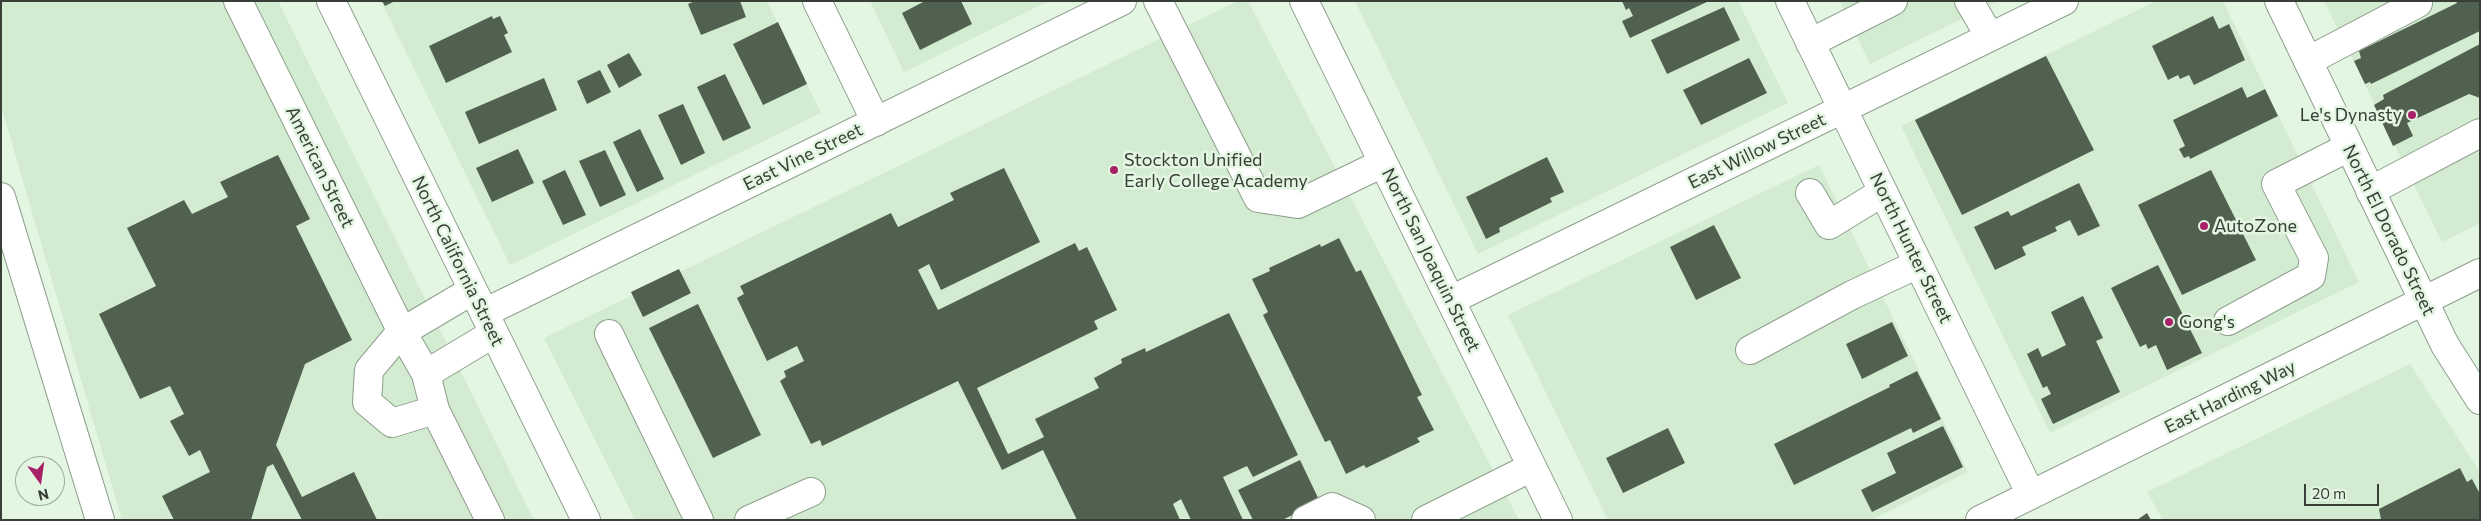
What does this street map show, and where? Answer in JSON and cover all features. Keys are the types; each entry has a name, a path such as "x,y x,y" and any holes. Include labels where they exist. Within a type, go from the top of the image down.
{"street":[{"name":"American Street","path":"238,1 402,332 426,374 435,410 490,520"},
{"name":"North California Street","path":"331,1 586,520"},
{"path":"817,1 876,122"},
{"name":"East Vine Street","path":"483,312 1122,1"},
{"path":"1158,1 1258,198 1298,204 1384,163"},
{"name":"North San Joaquin Street","path":"1304,1 1558,520"},
{"name":"North Hunter Street","path":"1790,1 2031,495"},
{"path":"1810,43 1893,1"},
{"path":"1969,1 1990,37"},
{"name":"East Willow Street","path":"1451,300 2064,1"},
{"name":"North El Dorado Street","path":"2279,1 2445,345 2480,400"},
{"path":"2308,61 2418,3"},
{"path":"2370,191 2480,133"},
{"path":"2228,321 2311,276 2314,258 2276,184 2349,147"},
{"path":"1810,193 1829,225 1883,192"},
{"path":"1,197 100,520"},
{"path":"1750,350 1852,295 1918,264"},
{"name":"East Harding Way","path":"1980,520 2480,273"},
{"path":"435,410 392,423 367,402 369,370 402,332 483,312"},
{"path":"426,374 483,312"},
{"path":"609,334 700,520"},
{"path":"1426,520 1532,467"},
{"path":"749,520 811,492"},
{"path":"1306,520 1332,507 1361,520"}],"shaded area":[{"path":"1,1 278,1 534,520 122,520 1,106"},
{"path":"381,1 767,1 821,113 510,265"},
{"path":"870,1 1049,1 904,72"},
{"name":"Stockton Unified Early College Academy","path":"1238,1 1248,1 1519,520 635,520 544,338"},
{"path":"1355,1 1738,1 1788,103 1478,254"},
{"path":"1840,1 1998,1 1870,64"},
{"path":"2156,1 2223,1 2359,282 2050,433 1901,126"},
{"path":"2324,1 2480,1 2480,223 2442,242"},
{"path":"1819,165 1968,472 1871,520 1608,520 1508,315"},
{"path":"2410,364 2480,472 2480,520 2163,520 2147,492"}],"building":[{"path":"382,1 395,1 385,6"},
{"path":"695,1 740,1 746,17 701,35 688,4"},
{"path":"925,1 961,1 972,24 920,50 902,13"},
{"path":"1622,1 1709,1 1630,38 1622,21 1633,16 1629,8 1626,10"},
{"path":"2456,1 2480,1 2480,31 2371,84 2370,82 2365,84 2354,61 2361,58 2359,51 2457,3"},
{"path":"1724,7 1740,40 1667,74 1651,40"},
{"path":"492,16 493,19 500,16 508,33 504,35 512,52 446,83 429,46"},
{"path":"2213,16 2219,29 2229,24 2245,60 2194,85 2189,75 2180,79 2178,75 2168,80 2152,46"},
{"path":"778,22 807,84 763,105 733,44"},
{"path":"2480,44 2480,98 2469,94 2407,123 2413,136 2393,146 2374,105 2384,99 2383,95"},
{"path":"629,53 642,75 619,88 607,65"},
{"path":"2046,56 2094,150 1962,215 1915,120"},
{"path":"1749,58 1767,93 1701,125 1683,90"},
{"path":"600,70 611,92 587,104 577,81"},
{"path":"725,74 751,128 723,141 697,87"},
{"path":"544,78 557,110 479,144 465,112"},
{"path":"2242,87 2247,98 2265,89 2278,116 2190,159 2189,156 2184,158 2179,149 2185,146 2173,120"},
{"path":"683,104 705,153 681,165 658,115"},
{"path":"640,129 664,179 637,192 613,142"},
{"path":"518,149 534,183 492,202 476,168"},
{"path":"605,150 626,195 600,207 579,161"},
{"path":"278,155 310,219 296,226 352,340 305,364 276,445 302,497 354,472 377,520 302,520 273,464 267,467 251,520 174,520 162,496 210,472 200,450 189,456 170,421 184,414 170,386 140,399 99,314 156,286 127,228 184,200 192,214 228,197 220,182"},
{"path":"1547,157 1564,192 1550,198 1552,202 1499,228 1500,232 1486,239 1466,197"},
{"path":"1004,168 1040,242 941,290 929,264 918,270 938,310 1075,243 1079,251 1087,247 1117,310 1094,321 1098,329 977,388 1008,454 1044,437 1035,419 1099,388 1094,378 1122,363 1121,359 1145,348 1146,352 1229,313 1298,455 1253,477 1247,466 1223,477 1243,520 1191,520 1181,499 1173,504 1180,520 1077,520 1043,450 1002,470 958,381 822,446 820,440 811,444 780,381 786,377 784,371 804,361 797,346 767,361 737,298 744,294 740,286 891,213 898,227 954,200 950,193"},
{"path":"565,170 586,215 563,225 542,181"},
{"path":"2211,170 2256,260 2182,295 2138,205"},
{"path":"2079,183 2100,226 2078,236 2070,220 2055,227 2057,231 2022,247 2026,255 1995,270 1974,227 2008,211 2011,216"},
{"path":"1714,225 1741,278 1696,300 1670,247"},
{"path":"1339,238 1356,272 1361,270 1422,395 1417,397 1434,430 1417,438 1420,442 1366,468 1364,465 1346,474 1330,440 1325,442 1263,315 1268,312 1252,279 1270,271 1269,268 1320,244 1321,247"},
{"path":"2158,265 2202,353 2167,370 2156,345 2148,349 2146,344 2140,347 2111,288"},
{"path":"679,269 691,293 643,317 631,292"},
{"path":"2083,296 2103,338 2096,341 2120,392 2053,424 2041,399 2051,394 2047,386 2043,388 2027,354 2038,348 2042,357 2066,345 2051,312"},
{"path":"698,304 761,435 713,458 649,328"},
{"path":"1892,322 1908,356 1862,379 1846,344"},
{"path":"1917,371 1941,419 1913,433 1911,428 1794,485 1774,444 1890,387 1889,385"},
{"path":"1943,426 1963,467 1872,512 1861,490 1896,473 1887,453"},
{"path":"1668,428 1685,463 1623,493 1606,458"},
{"path":"1300,460 1320,502 1282,520 1253,520 1238,490"},
{"path":"2460,468 2467,482 2472,479 2480,494 2480,520 2381,520 2379,509"},
{"path":"2147,513 2151,520 2137,520"}],"place":[{"name":"Le's Dynasty","path":"2412,115"},
{"name":"Stockton Unified Early College Academy","path":"1114,170"},
{"name":"AutoZone","path":"2204,226"},
{"name":"Gong's","path":"2169,322"}]}
